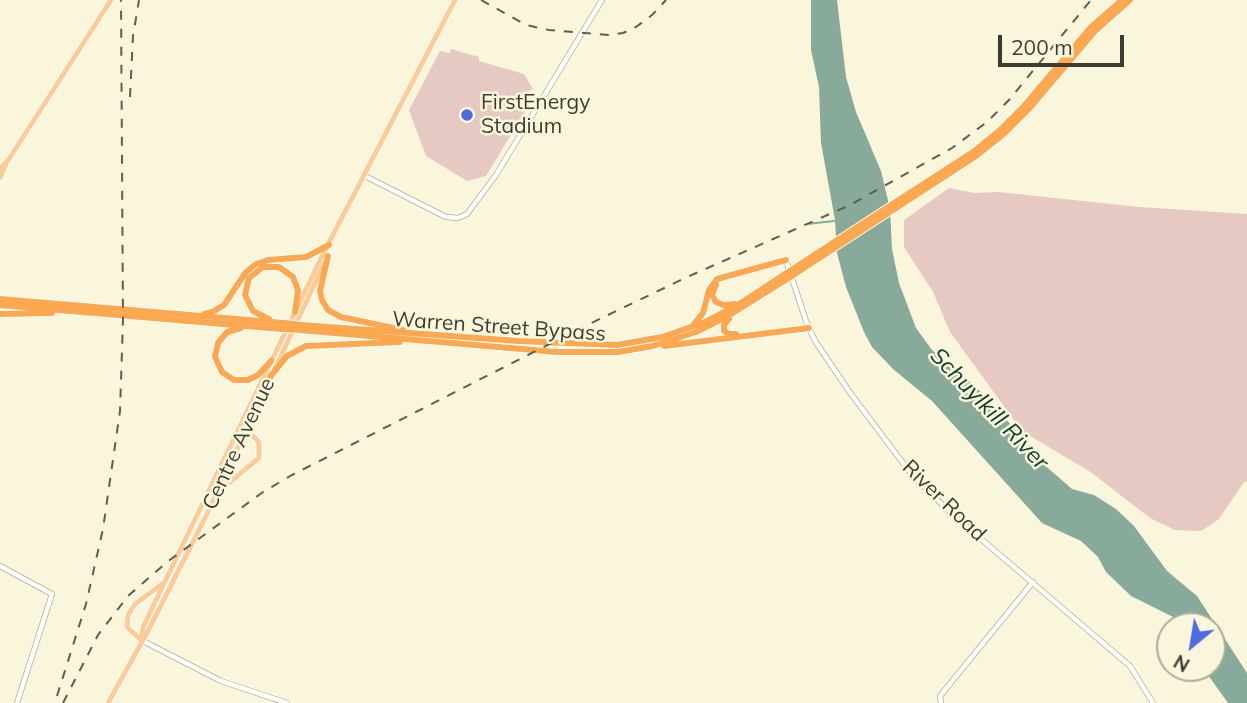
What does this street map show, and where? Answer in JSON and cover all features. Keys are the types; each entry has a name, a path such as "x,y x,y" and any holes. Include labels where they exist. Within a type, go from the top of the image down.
{"highway":[{"name":"Warren Street Bypass","path":"0,299 582,354 641,348 696,332 738,310 964,159 1024,106 1091,27 1122,0"},
{"name":"Warren Street Bypass","path":"909,197 967,163 1004,134 1095,31 1130,0"},
{"path":"195,316 211,313 221,307 248,270 256,264 268,260 306,257 329,245"},
{"path":"328,256 320,291 328,310 341,317 417,337"},
{"path":"745,300 721,305 713,297 713,290 722,281 786,260"},
{"path":"683,330 701,316 709,290 717,279 786,260"},
{"path":"283,326 259,316 250,307 245,290 253,274 268,266 288,271 298,287 295,312"},
{"name":"Warren Street Bypass","path":"453,340 606,345 651,340 715,317 783,279"},
{"name":"Warren Street Bypass","path":"0,305 253,326 283,326"},
{"path":"738,310 725,323 723,329 727,334 809,328"},
{"path":"0,314 93,313"},
{"path":"253,326 232,330 223,336 216,348 217,365 229,378 243,381 256,377 271,361"},
{"path":"641,348 809,328"},
{"path":"270,377 288,356 306,346 383,343 417,337"}],"main road":[{"path":"0,178 6,164 111,0"},
{"name":"Centre Avenue","path":"108,703 148,631 215,496 271,361 295,312 455,0"},
{"path":"0,169 6,164"},
{"name":"Centre Avenue","path":"141,640 143,627 328,256 329,245"},
{"path":"215,496 227,482 259,458 259,442 242,431"},
{"path":"141,640 127,627 129,612 135,604 157,590 168,576"}],"street":[{"path":"365,176 446,217 458,218 470,212 496,175 602,0"},
{"name":"River Road","path":"786,260 809,328 842,382 912,475 953,515 1130,666 1153,703"},
{"path":"0,566 52,594 17,703"},
{"path":"941,703 940,696 1033,582"},
{"path":"141,640 221,681 287,703"}],"shaded area":[{"name":"FirstEnergy Stadium","path":"451,49 479,57 479,61 524,74 533,89 530,90 526,110 486,176 467,181 426,156 409,110 440,51 450,53"},
{"path":"949,188 974,193 999,192 1139,207 1247,214 1247,482 1244,482 1219,519 1201,531 1175,530 1150,518 1092,473 1022,431 950,332 933,292 904,247 904,220"}],"water":[{"name":"Schuylkill River","path":"811,0 837,0 846,77 856,112 881,171 890,209 892,249 899,283 916,328 932,350 975,386 1041,462 1072,489 1094,495 1116,509 1134,526 1167,571 1197,596 1207,612 1163,612 1131,596 1106,572 1098,557 1081,541 1042,523 932,401 893,369 872,347 846,287 837,253 835,220 821,143 819,87 811,50"},
{"path":"1226,641 1247,673 1247,703 1228,703 1213,682 1226,682"}],"waterway":[{"path":"807,224 834,221"}],"railway":[{"path":"57,696 86,604 103,529 120,411 123,320 121,0"},
{"path":"130,97 133,36 139,0"},
{"path":"481,0 526,25 549,30 610,35 636,27 666,0"},
{"path":"63,703 98,635 128,596 167,562 263,492 583,327 685,278 850,205 952,148 987,122 1009,100 1091,0"}],"place":[{"name":"FirstEnergy Stadium","path":"467,115"}]}
